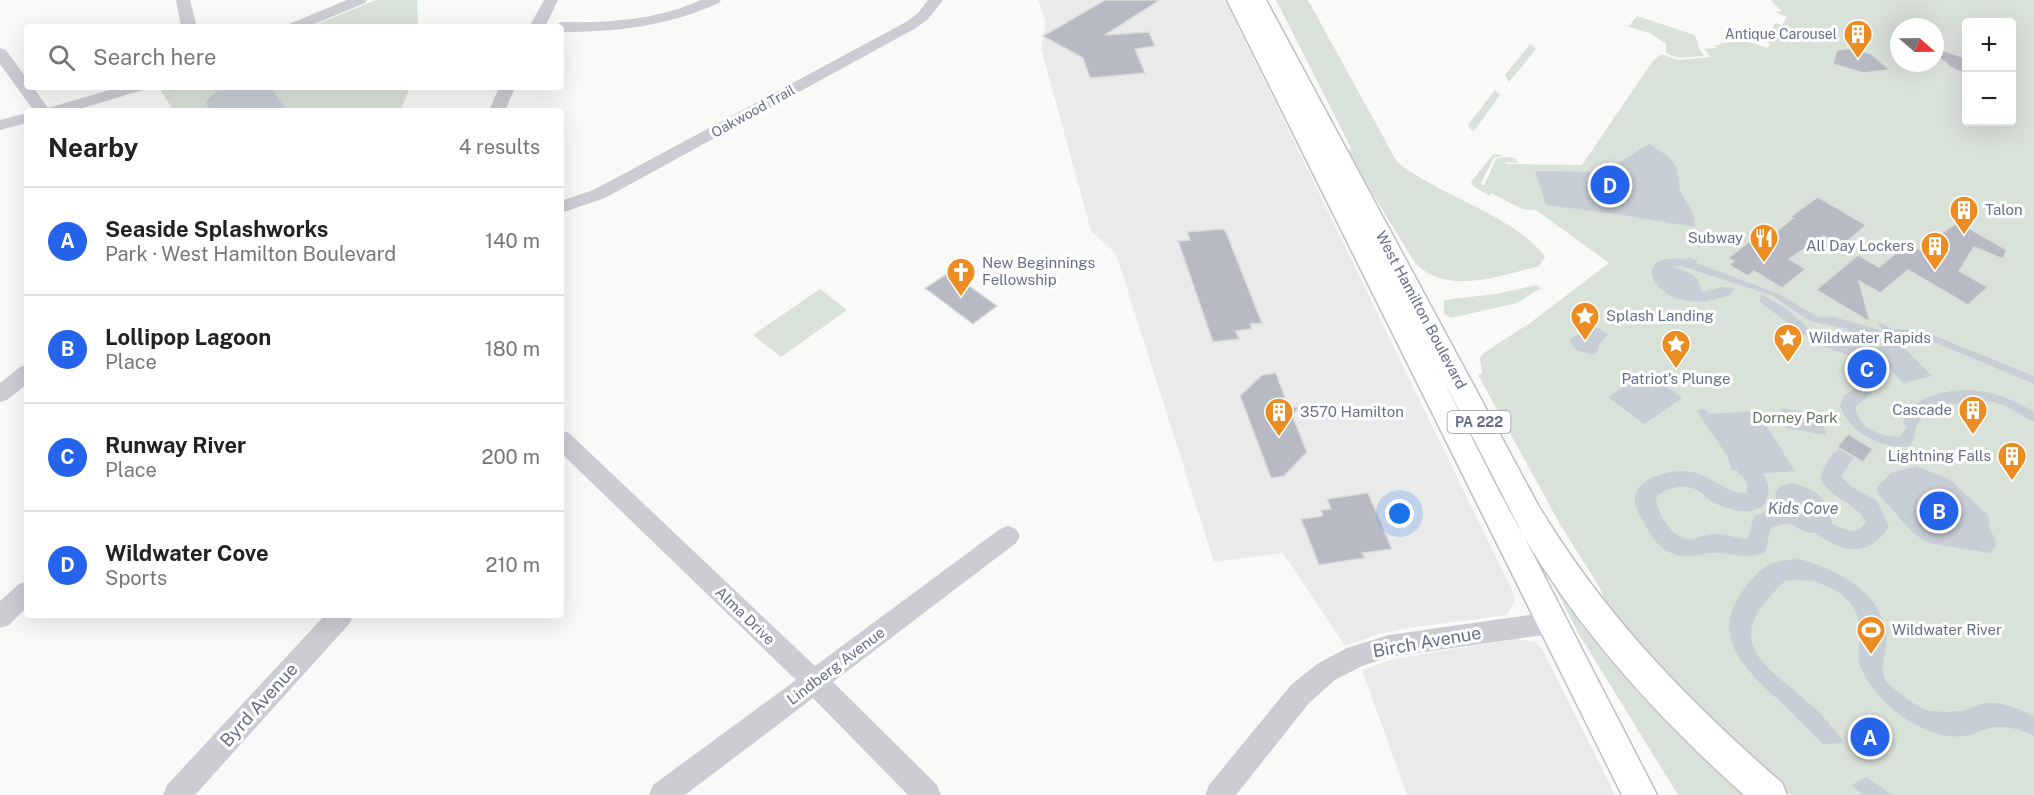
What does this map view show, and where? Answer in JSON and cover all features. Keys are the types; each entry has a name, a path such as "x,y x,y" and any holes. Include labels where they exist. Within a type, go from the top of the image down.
{"main road":[{"name":"West Hamilton Boulevard","path":"1237,0 1640,795"},
{"name":"West Hamilton Boulevard","path":"1256,0 1528,514 1557,563 1581,598 1631,659 1674,705 1770,795"}],"street":[{"path":"183,0 188,24"},
{"path":"301,24 360,0"},
{"path":"539,24 551,0"},
{"path":"564,27 612,28 648,24 689,12 714,0"},
{"name":"Oakwood Trail","path":"564,206 598,194 622,182 911,25 923,16 936,0"},
{"path":"0,53 24,86"},
{"path":"27,90 40,108"},
{"path":"65,108 127,90"},
{"path":"498,108 506,90"},
{"path":"0,125 24,119"},
{"path":"0,394 24,375"},
{"name":"Alma Drive","path":"564,445 815,682 927,795"},
{"name":"Lindberg Avenue","path":"663,795 1008,536"},
{"path":"0,617 24,595"},
{"name":"Byrd Avenue","path":"177,795 338,618"},
{"name":"Birch Avenue","path":"1219,795 1240,784 1300,694 1326,672 1356,656 1389,646 1551,623"}],"shaded area":[{"path":"1038,0 1225,0 1512,590 1515,600 1507,615 1408,628 1378,634 1345,646 1283,553 1214,562 1116,254 1091,231 1041,48 1046,22"},
{"path":"1516,639 1535,642 1543,650 1615,795 1407,795 1362,670 1393,659"}],"green space":[{"path":"376,0 417,0 418,24 317,24"},
{"path":"1276,0 1308,0 1397,162 1433,185 1516,230 1545,257 1539,266 1492,278 1458,281 1443,279 1428,273 1415,263 1347,152 1351,148"},
{"name":"Dorney Park","path":"2034,0 2034,795 1791,795 1740,752 1671,680 1607,606 1600,588 1561,526 1478,375 1482,374 1480,358 1482,354 1530,323 1609,263 1536,210 1522,209 1491,193 1490,196 1473,186 1471,182 1493,154 1505,155 1494,158 1482,181 1481,184 1484,186 1496,159 1508,157 1516,159 1517,163 1506,162 1505,164 1582,165 1652,62 1661,54 1678,60 1711,57 1704,49 1717,48 1715,45 1721,45 1720,43 1745,41 1768,48 1770,44 1765,42 1775,23 1782,25 1787,17 1776,12 1782,11 1771,1"},
{"path":"1637,16 1695,35 1704,56 1679,58 1666,53 1666,44 1650,33 1619,24 1629,26"},
{"path":"1530,44 1536,49 1509,82 1505,75"},
{"path":"160,90 409,90 401,108 172,108"},
{"path":"1495,90 1500,95 1474,131 1471,130 1468,125"},
{"path":"1537,285 1541,288 1517,303 1450,318 1444,313 1444,301 1496,294"},
{"path":"820,289 847,310 781,357 753,335"},
{"path":"1528,536 1762,795 1678,795 1580,636"}],"water":[{"path":"219,90 272,90 285,108 209,108 206,104 207,100"},
{"path":"1649,144 1669,157 1677,168 1680,191 1694,215 1695,227 1546,205 1535,171 1604,172"},
{"path":"1688,257 1697,260 1696,263 1779,294 1819,318 1834,317 1883,331 1878,322 1893,329 1916,330 2034,376 2034,384 1932,341 1916,338 1894,340 1860,333 1864,340 1861,353 1872,365 1877,383 1871,394 1855,407 1861,421 1871,430 1899,437 1907,427 1903,423 1908,408 1911,409 1937,394 1959,390 1981,391 2008,398 2034,411 2034,422 2001,404 1988,401 1956,403 1935,410 1920,420 1911,446 1890,446 1879,443 1859,432 1845,416 1840,406 1844,395 1858,387 1862,379 1863,374 1854,357 1825,347 1804,335 1760,302 1761,294 1785,308 1813,332 1848,346 1847,329 1810,321 1771,295 1681,266 1672,267 1692,274 1698,281 1701,292 1722,287 1735,288 1728,296 1716,299 1696,302 1678,299 1665,292 1655,282 1652,273 1655,264 1667,259 1687,259"},
{"name":"Splash Landing","path":"1594,327 1608,335 1599,344 1598,351 1593,355 1576,350 1569,340"},
{"path":"1886,345 1901,345 1932,376 1903,383 1872,349"},
{"path":"1646,371 1682,398 1644,424 1608,397"},
{"path":"1781,408 1821,415 1826,435 1786,428"},
{"path":"1705,409 1709,414 1757,411 1795,471 1739,475 1737,470 1731,470 1728,457 1696,410"},
{"path":"1916,466 1949,479 1988,515 1990,530 1996,540 1995,547 1989,553 1928,543 1913,533 1878,494 1877,487 1891,473"},
{"name":"Kids Cove","path":"1793,483 1821,497 1833,526 1824,531 1809,533 1795,526 1776,509 1776,492 1780,486"},
{"name":"Wildwater River","path":"1795,558 1843,577 1870,598 1880,612 1885,628 1883,673 1888,683 1906,698 1922,708 1935,711 1960,711 1986,703 2011,706 2034,717 2034,736 2007,727 1990,728 1967,735 1942,735 1909,721 1883,700 1862,671 1858,656 1860,625 1850,603 1832,588 1809,581 1785,581 1763,606 1752,626 1752,643 1760,658 1773,673 1827,721 1843,743 1823,744 1750,672 1732,644 1729,629 1732,612 1740,595 1754,576 1772,563"},
{"path":"1867,777 1892,795 1864,795 1851,785"}],"building":[{"path":"1105,0 1160,0 1105,35 1149,32 1155,46 1135,49 1145,73 1090,78 1083,58 1043,36"},
{"name":"Antique Carousel","path":"1854,48 1871,54 1890,70 1863,73 1833,64 1837,50"},
{"path":"1944,51 1962,57 1962,72 1944,62"},
{"path":"1818,197 1866,225 1842,246 1824,236 1789,259 1806,269 1782,288 1754,271 1748,276 1729,265 1734,261 1728,258 1749,242 1752,244 1759,240 1763,243 1793,218 1790,217"},
{"path":"1958,222 2007,250 2003,259 1974,247 1959,271 1988,287 1968,305 1908,270 1880,293 1859,281 1870,322 1816,290 1858,255 1879,267 1908,243 1919,249"},
{"path":"1223,229 1262,323 1250,324 1252,329 1236,331 1239,339 1213,342 1178,241 1190,240 1187,232"},
{"name":"New Beginnings Fellowship","path":"950,272 997,306 973,324 925,288"},
{"name":"3570 Hamilton","path":"1276,373 1287,403 1298,409 1292,415 1307,452 1284,476 1271,478 1240,396 1262,375"},
{"path":"1848,434 1873,449 1863,462 1837,447"},
{"path":"1368,493 1392,549 1362,553 1365,558 1319,565 1301,519 1323,516 1321,510 1331,509 1327,499"}],"waterway":[{"path":"1741,460 1753,475 1758,486 1759,491 1753,502 1739,502 1726,498 1702,482 1693,480 1671,480 1651,488 1645,499 1646,504 1658,528 1667,539 1679,547 1686,548 1717,543 1742,548 1752,547 1757,545 1762,522 1781,515 1798,516 1851,541 1864,538 1878,526 1870,507 1845,493 1830,478 1837,463 1847,453"}],"place":[{"name":"Antique Carousel","path":"1858,60"},
{"name":"Wildwater Cove","path":"1610,185"},
{"name":"Talon","path":"1964,236"},
{"name":"Subway","path":"1764,264"},
{"name":"All Day Lockers","path":"1935,272"},
{"name":"New Beginnings Fellowship","path":"961,298"},
{"name":"Splash Landing","path":"1585,342"},
{"name":"Wildwater Rapids","path":"1788,364"},
{"name":"Runway River","path":"1867,369"},
{"name":"Patriot's Plunge","path":"1676,370"},
{"name":"Cascade","path":"1973,436"},
{"name":"3570 Hamilton","path":"1279,438"},
{"name":"Lightning Falls","path":"2012,482"},
{"name":"Lollipop Lagoon","path":"1939,511"},
{"name":"Wildwater River","path":"1871,656"},
{"name":"Seaside Splashworks","path":"1870,737"}]}
